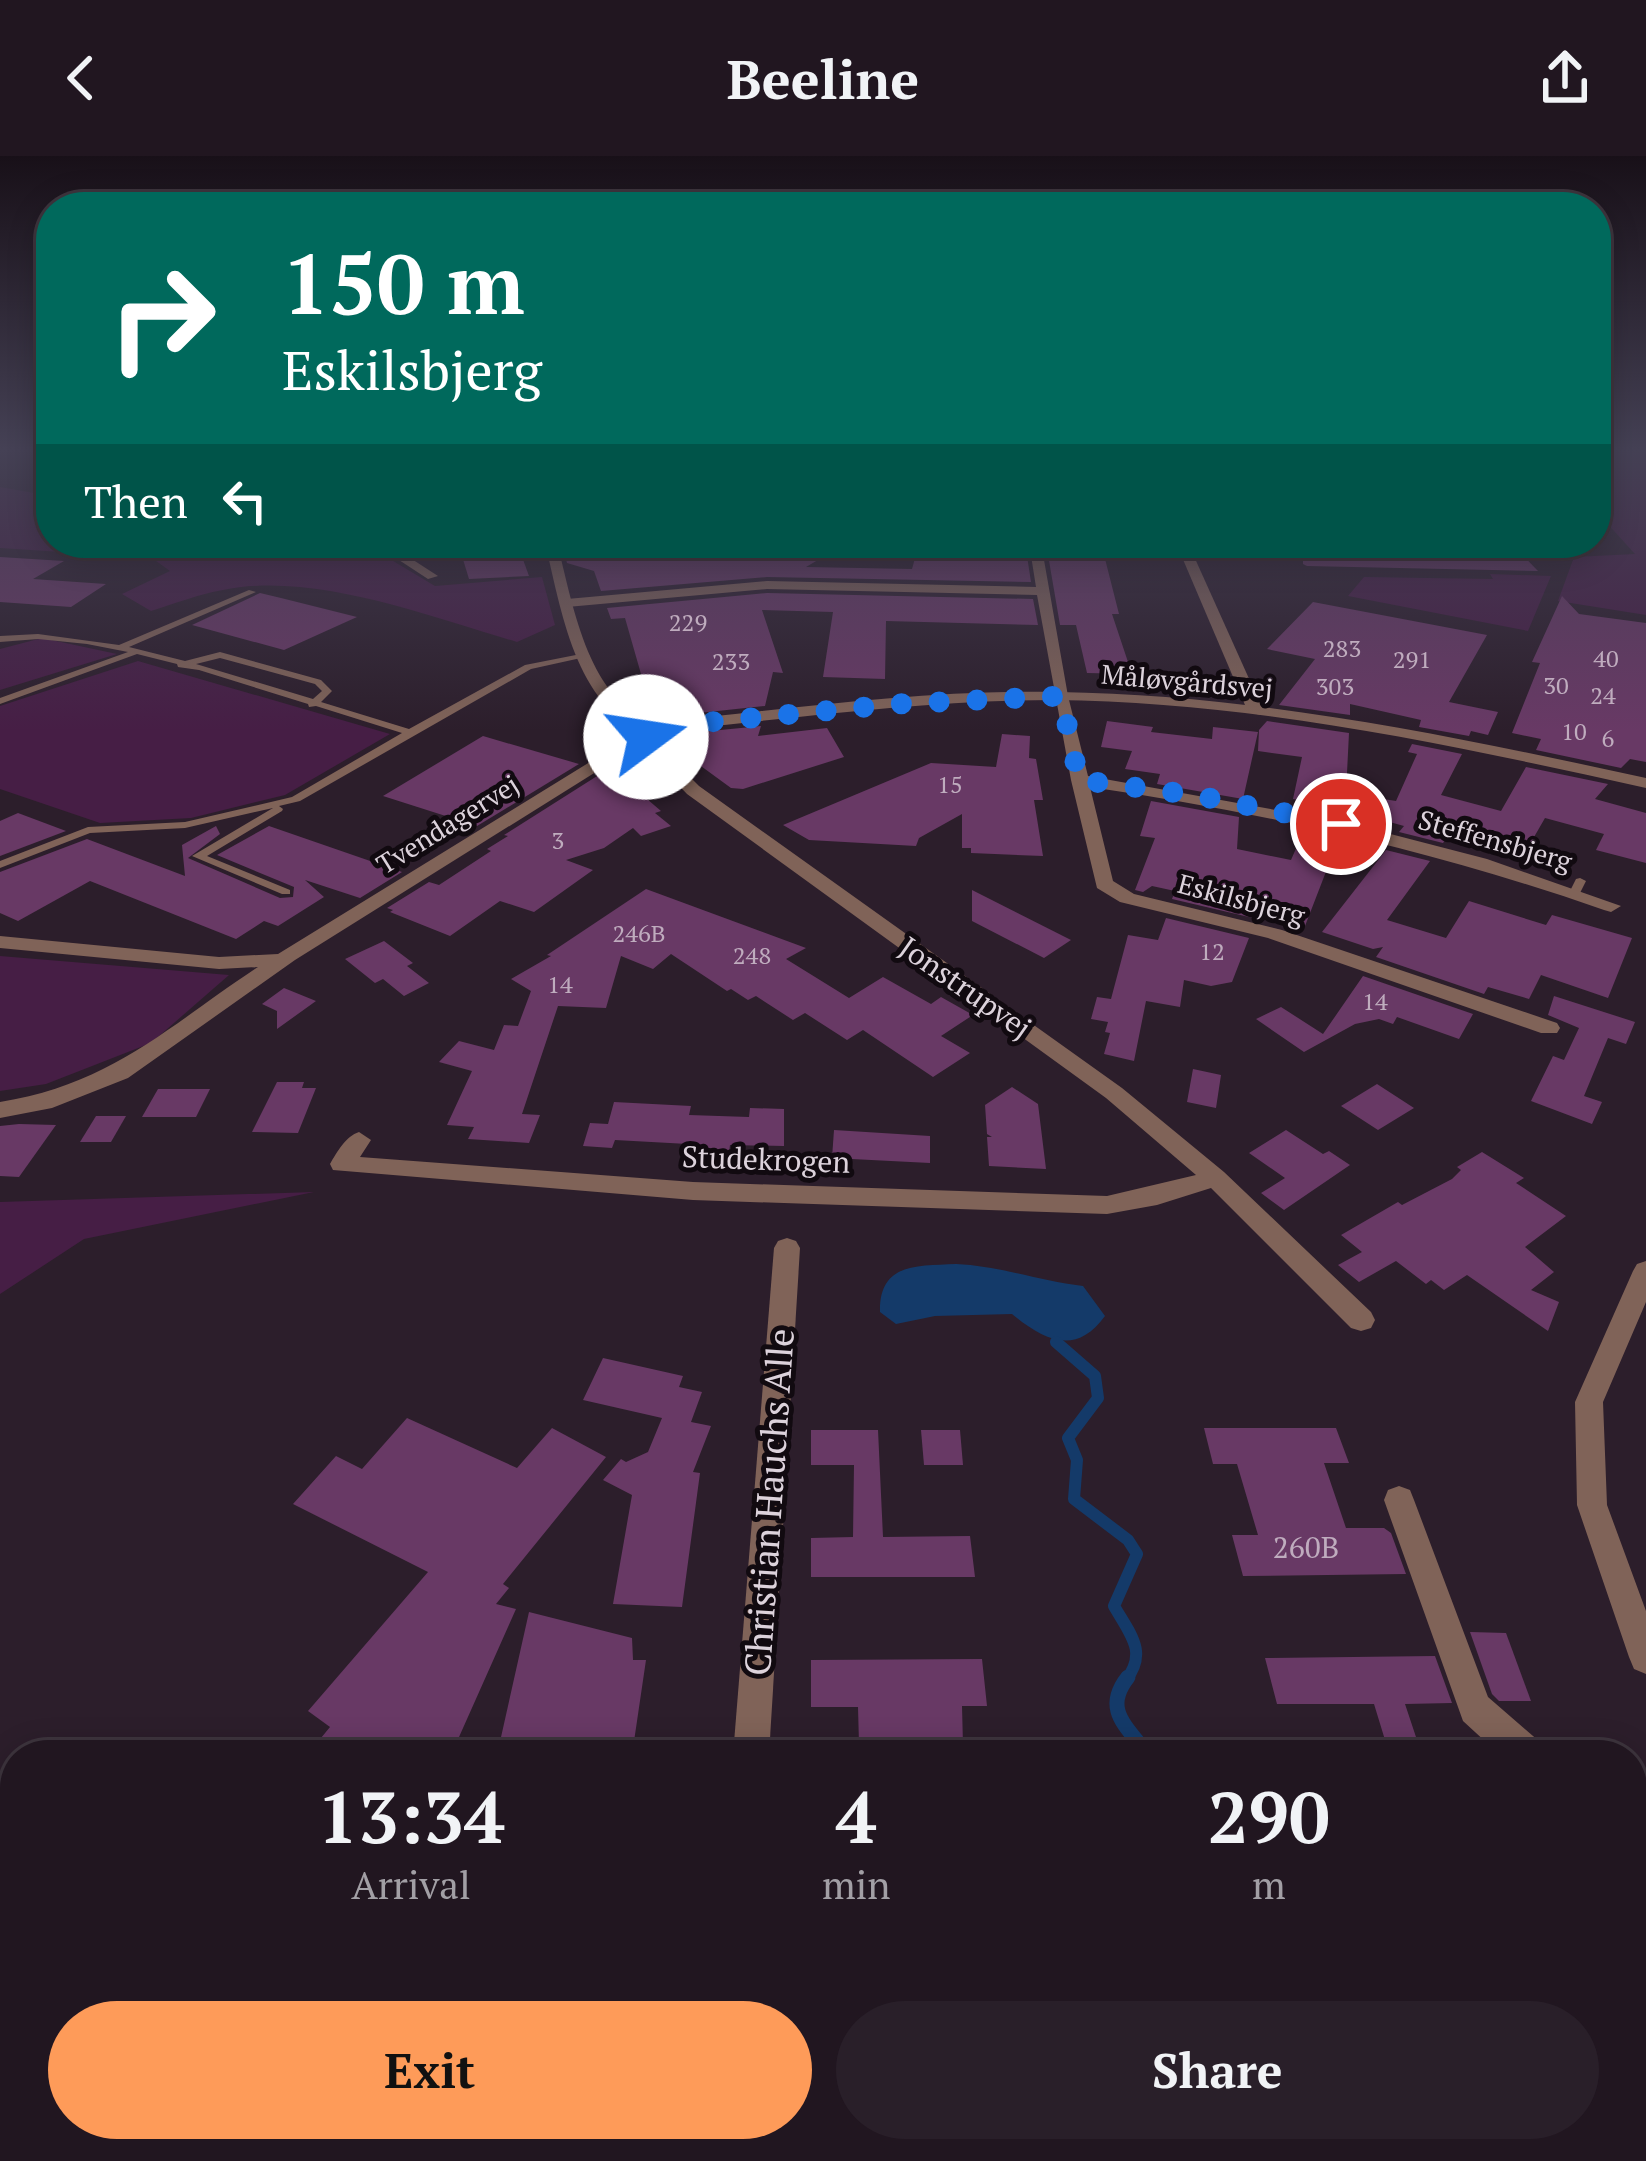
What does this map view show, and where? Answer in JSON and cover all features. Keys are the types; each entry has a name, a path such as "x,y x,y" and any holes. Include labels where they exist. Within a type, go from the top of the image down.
{"street":[{"path":"404,558 432,575"},
{"name":"Jonstrupvej","path":"555,558 586,656 616,715 647,735 693,790 1114,1093 1215,1178 1361,1320"},
{"name":"Eskilsbjerg","path":"1037,558 1061,696 1103,884 1127,898 1275,934 1550,1028"},
{"path":"1189,558 1256,712"},
{"path":"567,603 767,585 1042,591"},
{"name":"Måløvgårdsvej","path":"647,735 897,704 1061,696 1256,712 1398,732 1646,783"},
{"name":"Tvendagervej","path":"0,1110 69,1095 118,1077 281,960 647,735"},
{"name":"Steffensbjerg","path":"1079,780 1194,795 1341,824 1577,886 1611,906"},
{"name":"Tvendagervej","path":"0,942 220,963 281,960"},
{"name":"Studekrogen","path":"359,1140 342,1164 693,1191 1107,1204 1157,1196 1215,1178"},
{"name":"Christian Hauchs Alle","path":"752,1740 787,1248"},
{"path":"1644,1650 1592,1505 1588,1402 1646,1271"},
{"path":"1399,1500 1475,1709 1510,1740"}],"lane":[{"path":"118,649 252,592"},
{"path":"0,635 48,634 118,649 410,732"},
{"path":"0,700 134,653"},
{"path":"182,665 220,655 318,682 327,691 313,705"},
{"path":"286,892 198,856 528,667 586,656"},
{"path":"0,865 88,830 185,825 296,799"}],"shaded area":[{"path":"0,545 36,545 36,550"},
{"path":"1626,545 1646,545 1646,615 1558,601 1574,558 1635,554"},
{"path":"152,558 388,558 435,586 542,577 555,625 517,642 372,600 295,587 223,590 151,611 122,594 170,571"},
{"path":"1490,574 1551,576 1528,631 1348,596 1364,577 1493,579"},
{"path":"42,638 117,654 0,690 0,649"},
{"path":"138,661 390,734 285,795 191,818 100,823 0,789 0,706"},
{"path":"0,956 229,975 151,1043 46,1084 0,1091"},
{"path":"314,1192 84,1239 0,1294 0,1202"}],"water":[{"path":"956,1264 1083,1286 1105,1316 1083,1336 1060,1340 1012,1314 935,1316 896,1324 880,1312 881,1296 894,1275 915,1267"}],"building":[{"path":"0,557 64,561 33,579 106,584 71,607 0,602"},
{"path":"463,558 522,558 529,576 469,579"},
{"path":"566,558 821,558 806,567 912,569 915,558 1027,558 1031,582 767,577 601,591 594,571 567,563"},
{"path":"1049,558 1105,558 1119,614 1112,614 1132,674 1087,673 1076,625 1060,625"},
{"path":"1303,558 1525,558 1538,571 1307,566"},
{"path":"260,593 357,617 284,650 192,625"},
{"path":"767,593 1033,599 1038,625 886,621 885,679 823,677 833,612 762,610 783,673 773,672 765,706 671,716 655,686 645,688 625,618 611,619 607,608"},
{"path":"1562,596 1579,614 1646,623 1646,762 1630,759 1621,768 1536,750 1541,739 1512,733 1540,663 1532,662"},
{"path":"1313,602 1487,635 1449,702 1498,712 1488,735 1419,727 1421,720 1350,704 1350,715 1279,705 1315,659 1267,649"},
{"path":"1107,721 1212,739 1213,727 1258,732 1243,799 1157,784 1160,774 1125,769 1132,751 1101,747"},
{"path":"1267,721 1349,733 1346,793 1396,801 1417,754 1408,752 1412,744 1462,754 1441,795 1501,811 1526,767 1608,784 1595,799 1646,813 1646,863 1596,850 1604,834 1545,818 1530,844 1517,840 1509,854 1448,836 1443,843 1399,832 1404,826 1350,811 1347,818 1312,812 1316,803 1293,799 1302,757 1258,751 1259,730"},
{"path":"761,726 758,736 827,728 844,757 743,789 731,788 694,761 680,734"},
{"path":"1002,734 1030,736 1029,758 1036,759 1043,800 1034,800 1043,856 971,853 971,848 962,848 962,814 919,838 916,846 809,840 783,825 931,763 996,767"},
{"path":"483,736 579,764 477,826 383,796"},
{"path":"605,771 619,775 661,811 655,813 671,826 641,836 633,828 604,848 566,860 593,870 534,912 500,901 450,936 387,908 429,882 439,885 491,851 487,849 508,836 504,835"},
{"path":"1151,801 1239,817 1237,849 1291,860 1304,830 1339,838 1305,926 1232,902 1249,917 1172,899 1175,891 1152,886 1143,892 1135,890 1155,838 1140,836"},
{"path":"18,813 66,831 0,856 0,821"},
{"path":"216,826 220,834 188,858 280,898 293,897 294,887 217,855 269,826 402,872 360,898 305,880 324,897 278,926 264,921 236,939 90,881 18,921 0,913 0,872 87,839 185,876 182,845"},
{"path":"1386,850 1430,861 1387,920 1446,938 1469,901 1546,925 1552,915 1632,938 1608,998 1541,975 1529,999 1488,987 1484,994 1376,957 1383,947 1373,949 1322,932"},
{"path":"646,889 806,948 786,959 849,998 883,977 931,1004 941,997 973,1015 941,1036 970,1053 933,1077 863,1030 847,1040 805,1013 793,1020 756,996 748,1000 727,991 671,954 653,969 621,956 606,1008 558,1006 522,1114 540,1115 529,1143 468,1139 474,1127 447,1125 472,1071 439,1062 459,1041 494,1050 504,1025 518,1026 531,991 511,979"},
{"path":"972,890 1071,940 1044,958 972,921"},
{"path":"1166,918 1249,938 1232,982 1211,986 1184,980 1180,1007 1146,1001 1134,1061 1104,1054 1108,1022 1091,1019 1097,997 1111,999 1128,935 1158,940"},
{"path":"384,941 413,963 407,966 429,983 404,996 383,979 375,983 345,959"},
{"path":"1363,976 1473,1014 1459,1039 1397,1017 1393,1024 1379,1019 1355,1024 1304,1052 1256,1019 1281,1007 1323,1034"},
{"path":"284,988 316,1001 277,1029 277,1011 262,1004"},
{"path":"1554,996 1635,1022 1626,1044 1608,1038 1584,1096 1602,1102 1592,1124 1531,1101 1553,1056 1564,1060 1579,1028 1548,1015"},
{"path":"1193,1069 1221,1075 1216,1108 1187,1102"},
{"path":"277,1082 304,1082 302,1088 316,1088 298,1133 252,1132"},
{"path":"1377,1084 1414,1108 1378,1130 1341,1106"},
{"path":"1012,1087 1038,1104 1046,1169 989,1166 987,1137 992,1137 987,1134 985,1105"},
{"path":"158,1089 210,1089 196,1117 142,1117"},
{"path":"614,1102 691,1106 689,1115 749,1117 750,1108 784,1109 784,1146 730,1145 729,1153 706,1153 706,1145 615,1140 612,1148 583,1146 590,1123 608,1124"},
{"path":"96,1116 126,1116 111,1142 80,1142"},
{"path":"56,1125 19,1177 0,1176 0,1126"},
{"path":"834,1130 930,1136 930,1163 832,1158"},
{"path":"1286,1130 1350,1165 1284,1210 1261,1193 1285,1178 1249,1153"},
{"path":"1482,1152 1524,1178 1516,1183 1566,1216 1525,1247 1554,1272 1531,1290 1559,1302 1548,1331 1467,1275 1444,1290 1431,1280 1426,1284 1396,1261 1359,1282 1338,1265 1362,1252 1341,1235 1398,1202 1402,1205 1452,1179 1461,1170 1457,1167"},
{"path":"603,1358 683,1376 679,1387 702,1392 691,1422 711,1426 693,1472 700,1473 682,1607 613,1604 632,1495 603,1480 621,1459 626,1462 648,1452 662,1418 583,1400"},
{"path":"407,1418 517,1468 552,1428 606,1457 503,1584 509,1588 496,1604 516,1609 458,1740 319,1740 330,1727 308,1711 428,1572 293,1504 336,1456 362,1469"},
{"path":"1204,1428 1336,1428 1349,1463 1324,1463 1346,1528 1384,1528 1391,1533 1406,1574 1243,1576 1232,1535 1258,1535 1237,1464 1213,1464"},
{"path":"811,1430 878,1430 883,1537 970,1536 975,1577 811,1577 811,1538 853,1537 854,1465 811,1465"},
{"path":"921,1430 960,1430 963,1465 924,1465"},
{"path":"529,1612 632,1638 633,1660 646,1660 634,1740 500,1740"},
{"path":"1470,1632 1506,1633 1531,1701 1499,1701 1492,1694"},
{"path":"1435,1656 1452,1703 1405,1704 1417,1740 1385,1740 1374,1704 1277,1704 1265,1658"},
{"path":"982,1659 987,1706 962,1706 963,1740 859,1740 858,1707 811,1707 811,1660"}],"waterway":[{"path":"1056,1342 1095,1376 1098,1398 1068,1438 1077,1460 1074,1499 1128,1540 1137,1554 1114,1606 1136,1652 1126,1680"},
{"path":"1128,1677 1117,1709 1137,1740"}],"route":[{"path":"646,737 647,728 803,712 1061,696 1079,780 1194,795 1341,824"}]}
